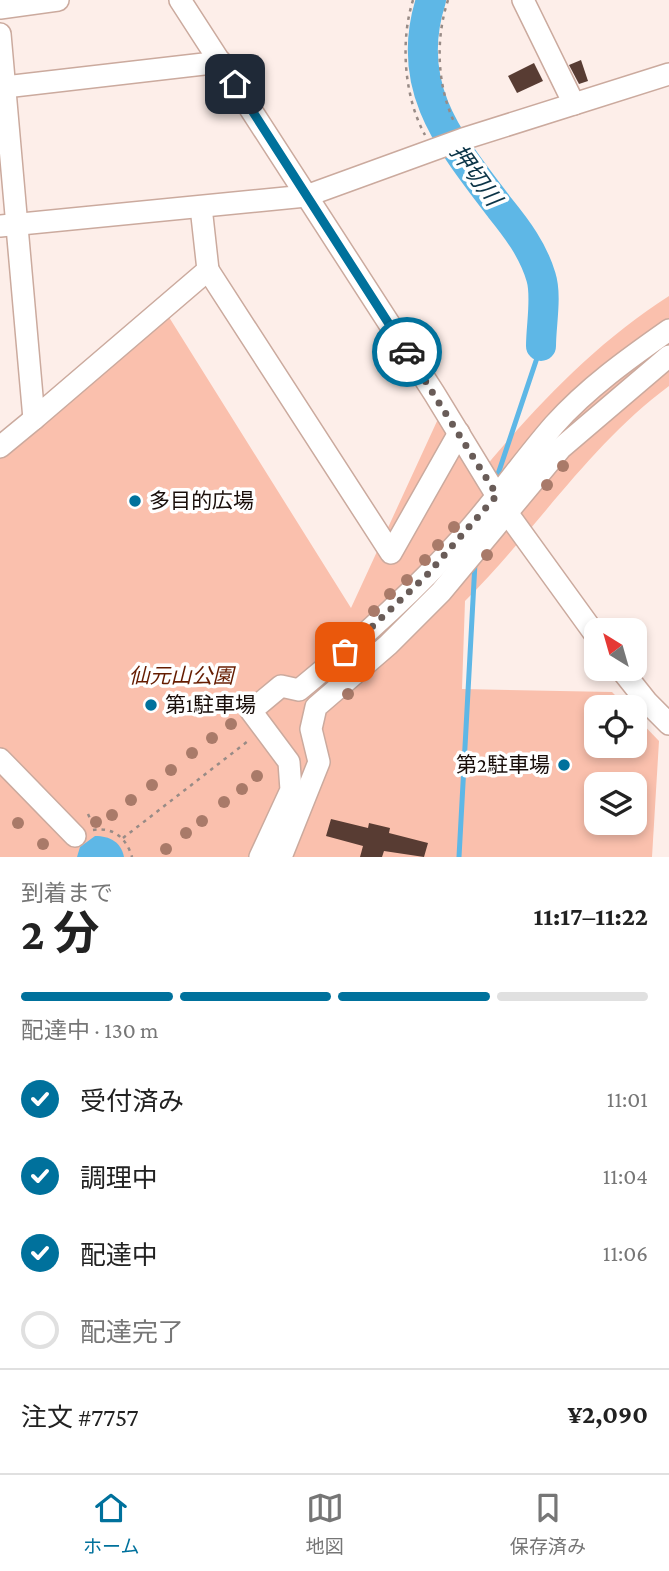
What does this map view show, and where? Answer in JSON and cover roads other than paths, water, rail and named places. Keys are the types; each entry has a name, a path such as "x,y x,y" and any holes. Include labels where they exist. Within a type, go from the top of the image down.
{"street":[{"path":"0,8 58,0"},
{"path":"180,0 508,514 584,619"},
{"path":"523,0 574,104"},
{"path":"0,34 8,226 34,419"},
{"path":"4,92 220,62"},
{"path":"8,226 306,196 463,139 669,74"},
{"path":"201,207 208,270 391,553 458,433"},
{"path":"0,447 208,270"},
{"path":"260,857 290,789 289,762 251,711 281,686 299,690 345,652 426,576 556,424 581,399 669,330"},
{"path":"281,857 319,762 311,729 316,708 406,627 508,514 561,448 669,356"},
{"path":"630,681 669,724"},
{"path":"0,759 85,832"}],"water":[{"path":"95,836 114,841 124,857 77,857 80,847"}],"waterway":[{"name":"押切川","path":"431,0 424,31 423,60 427,87 436,112 464,160 534,258 544,293 541,346"},
{"path":"495,483 541,346"},
{"path":"459,857 475,563"}],"place":[{"name":"多目的広場","path":"135,501"},
{"name":"第1駐車場","path":"151,705"},
{"name":"第2駐車場","path":"564,765"}],"park label":[{"name":"仙元山公園","path":"181,676"}]}
